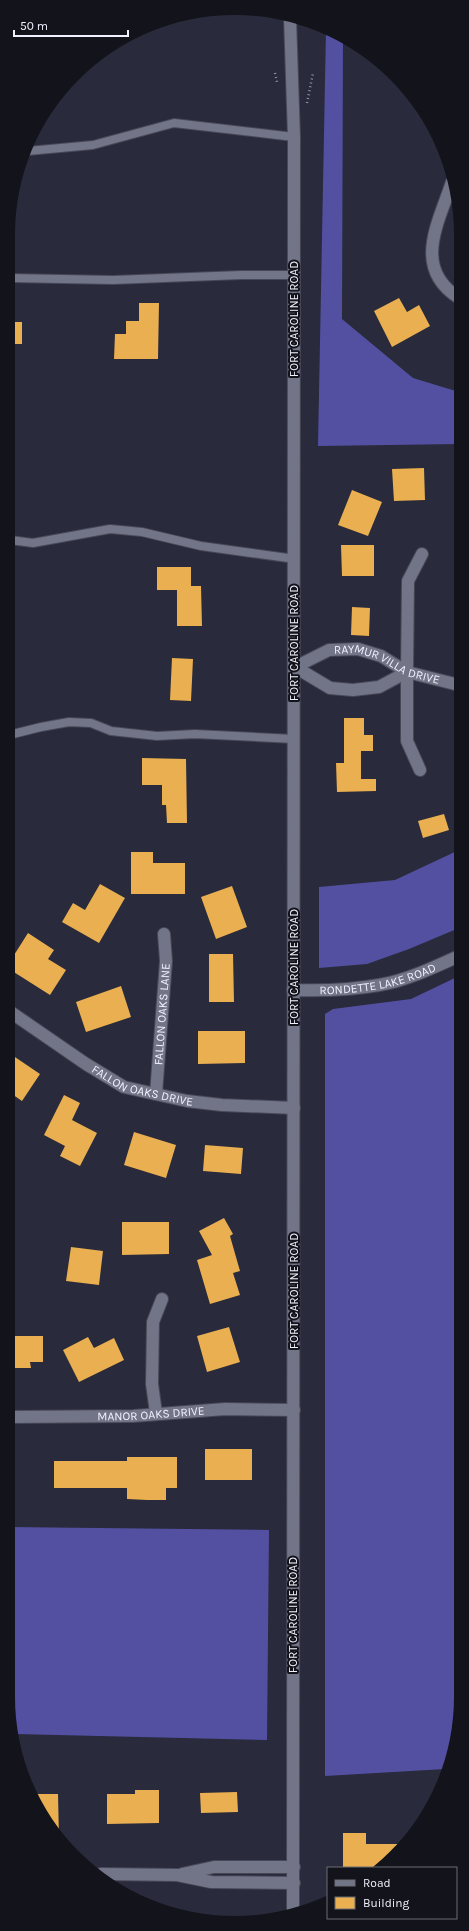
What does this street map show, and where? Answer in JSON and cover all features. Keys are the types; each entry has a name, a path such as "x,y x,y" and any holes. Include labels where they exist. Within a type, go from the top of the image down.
{"street":[{"name":"FORT CAROLINE ROAD","path":"290,22 294,137 295,559 293,990 293,1908"},
{"path":"449,190 434,236 431,256 437,276 446,290 454,295"},
{"path":"420,770 407,741 407,672 408,581 422,554"},
{"name":"RAYMUR VILLA DRIVE","path":"294,667 329,650 358,649 381,656 407,672 454,683"},
{"path":"294,667 330,688 353,690 379,687 407,672"},
{"name":"FALLON OAKS LANE","path":"156,1094 166,961 164,934"},
{"name":"RONDETTE LAKE ROAD","path":"293,990 320,991 380,985 429,969 454,958"},
{"name":"FALLON OAKS DRIVE","path":"15,1015 104,1075 124,1086 156,1094 222,1105 294,1108"},
{"path":"156,1413 152,1384 153,1322 162,1299"},
{"name":"MANOR OAKS DRIVE","path":"15,1417 133,1416 156,1413 226,1409 294,1410"},
{"path":"177,1875 214,1867 294,1867"},
{"path":"106,1874 177,1875 211,1882 294,1883"}],"lane":[{"path":"33,150 93,145 174,123 294,137"},
{"path":"15,278 114,280 241,275 294,275"},
{"path":"15,541 33,543 110,529 142,532 201,546 295,559"},
{"path":"15,734 41,727 69,722 91,723 111,732 157,736 194,734 294,739"}],"shaded area":[{"path":"326,35 343,43 342,319 413,378 454,390 454,444 318,446"},
{"path":"454,852 454,930 409,949 367,964 319,968 319,887 395,880"},
{"path":"454,978 454,1711 447,1753 441,1769 325,1776 325,1014 333,1009 411,999"},
{"path":"15,1527 269,1530 267,1740 18,1734 15,1711"}],"building":[{"path":"399,298 407,312 419,305 430,326 392,347 374,311"},
{"path":"139,303 159,303 158,359 114,359 115,334 126,334 126,321 139,321"},
{"path":"15,322 22,322 22,344 15,344"},
{"path":"424,468 425,500 394,501 392,469"},
{"path":"352,490 382,502 368,536 338,525"},
{"path":"341,545 374,545 374,576 342,576"},
{"path":"157,567 191,567 191,586 201,586 202,626 177,626 177,590 157,590"},
{"path":"352,607 370,608 369,636 351,635"},
{"path":"172,658 193,659 191,701 170,700"},
{"path":"344,718 364,718 364,735 373,735 373,751 361,751 361,779 376,779 376,791 337,792 336,763 344,763"},
{"path":"142,758 186,759 187,823 167,823 166,805 162,805 162,785 142,785"},
{"path":"444,814 449,830 423,838 418,821"},
{"path":"131,852 153,852 153,863 185,863 185,894 131,894"},
{"path":"100,884 125,898 99,943 62,922 73,903 85,910"},
{"path":"232,886 247,927 216,939 201,897"},
{"path":"28,933 54,950 48,959 66,970 50,995 15,973 15,954"},
{"path":"209,954 233,954 234,1002 209,1002"},
{"path":"121,986 131,1017 86,1032 76,1002"},
{"path":"198,1031 245,1031 245,1063 198,1064"},
{"path":"15,1057 40,1074 22,1101 15,1096"},
{"path":"64,1095 80,1103 72,1120 97,1133 80,1166 60,1156 65,1146 44,1135"},
{"path":"134,1132 176,1145 166,1178 124,1165"},
{"path":"205,1145 243,1148 241,1174 203,1171"},
{"path":"224,1218 233,1234 230,1236 240,1271 233,1273 240,1295 210,1304 197,1260 212,1255 199,1231"},
{"path":"122,1222 169,1222 169,1254 122,1255"},
{"path":"71,1247 103,1251 99,1285 66,1281"},
{"path":"229,1327 240,1362 207,1372 197,1336"},
{"path":"15,1336 43,1336 43,1362 30,1362 31,1368 15,1368"},
{"path":"88,1337 94,1348 114,1338 124,1360 79,1382 63,1350"},
{"path":"205,1449 252,1449 252,1480 205,1480"},
{"path":"127,1457 177,1457 177,1488 166,1488 166,1500 147,1500 127,1499 127,1488 54,1488 54,1461 127,1461"},
{"path":"135,1790 159,1790 159,1823 107,1824 107,1794 135,1794"},
{"path":"237,1792 238,1812 201,1813 200,1793"},
{"path":"38,1794 58,1794 59,1828"},
{"path":"343,1833 366,1833 366,1844 397,1844 373,1867 343,1867"}]}
